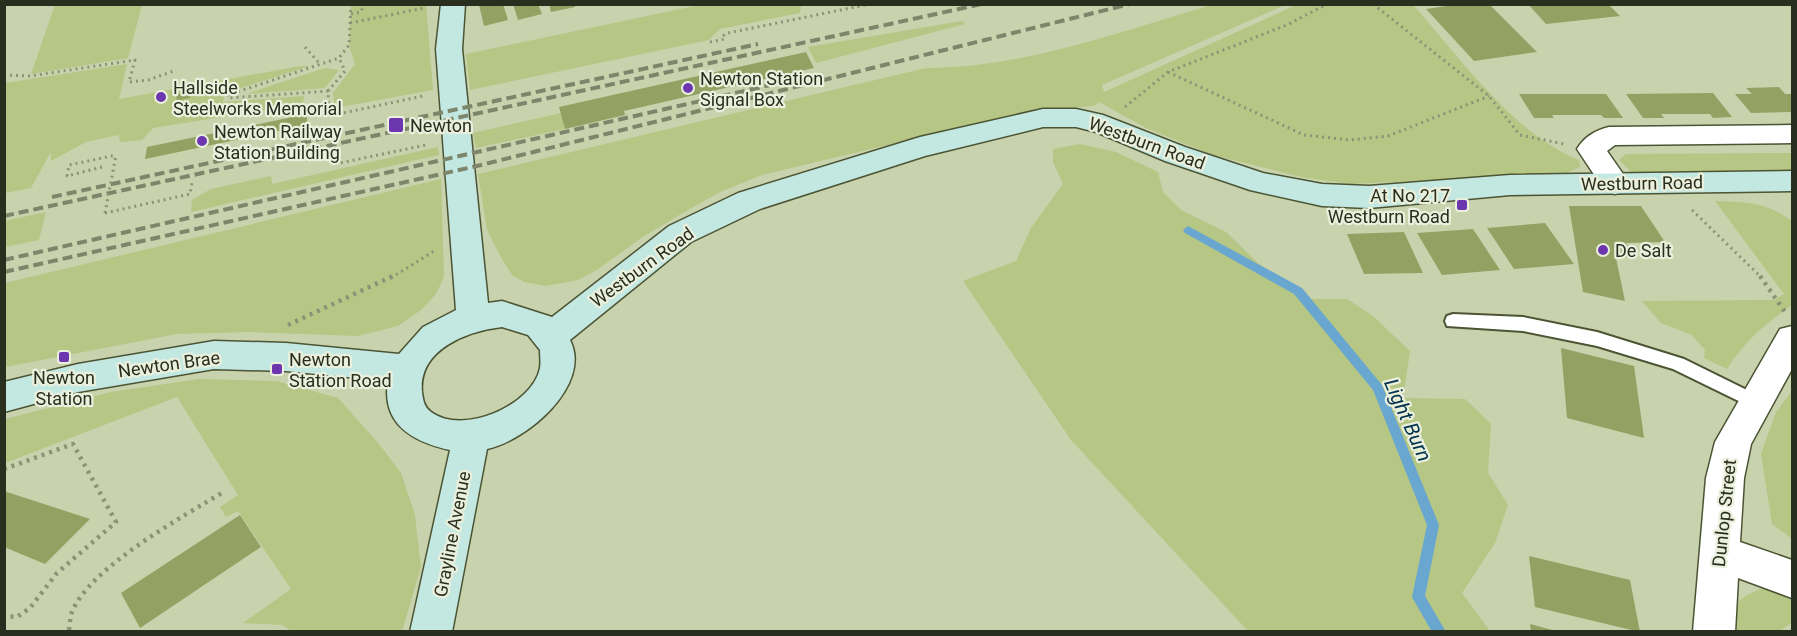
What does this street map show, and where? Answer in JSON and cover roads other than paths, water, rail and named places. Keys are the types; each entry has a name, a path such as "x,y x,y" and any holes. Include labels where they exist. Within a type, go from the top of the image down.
{"street":[{"path":"443,5 454,16 449,49 473,317"},
{"name":"Westburn Road","path":"552,336 680,234 749,201 920,147 1043,118 1076,118 1103,124 1175,154 1260,183 1322,195 1369,197 1510,185 1663,183 1789,185"},
{"path":"1615,184 1591,149 1609,136 1792,134"},
{"path":"502,314 524,317 541,325 552,336 558,352 558,365 549,390 530,411 501,429 471,436 441,435 416,422 403,399 408,369 420,350 445,330 473,317 502,314"},
{"name":"Dunlop Street","path":"1714,632 1725,478 1733,442 1790,328"},
{"name":"Newton Brae","path":"4,397 78,378 214,355 286,357 408,369"},
{"name":"Grayline Avenue","path":"431,632 471,436"},
{"path":"1720,553 1792,579"}],"lane":[{"path":"1453,321 1523,324 1597,339 1678,364 1755,402"}],"waterway":[{"name":"Light Burn","path":"1188,230 1298,291 1378,388 1433,525 1418,597 1440,632"}],"railway":[{"path":"4,216 982,4"},
{"path":"4,272 477,166 1130,4"},
{"path":"52,197 758,44"},
{"path":"4,260 788,81"}],"place":[{"name":"Newton Station Signal Box","path":"688,88"},
{"name":"Hallside Steelworks Memorial","path":"161,97"},
{"name":"Newton","path":"396,125"},
{"name":"Newton Railway Station Building","path":"202,141"},
{"name":"At No 217 Westburn Road","path":"1462,205"},
{"name":"De Salt","path":"1603,250"},
{"name":"Newton Station","path":"64,357"},
{"name":"Newton Station Road","path":"277,369"}]}
